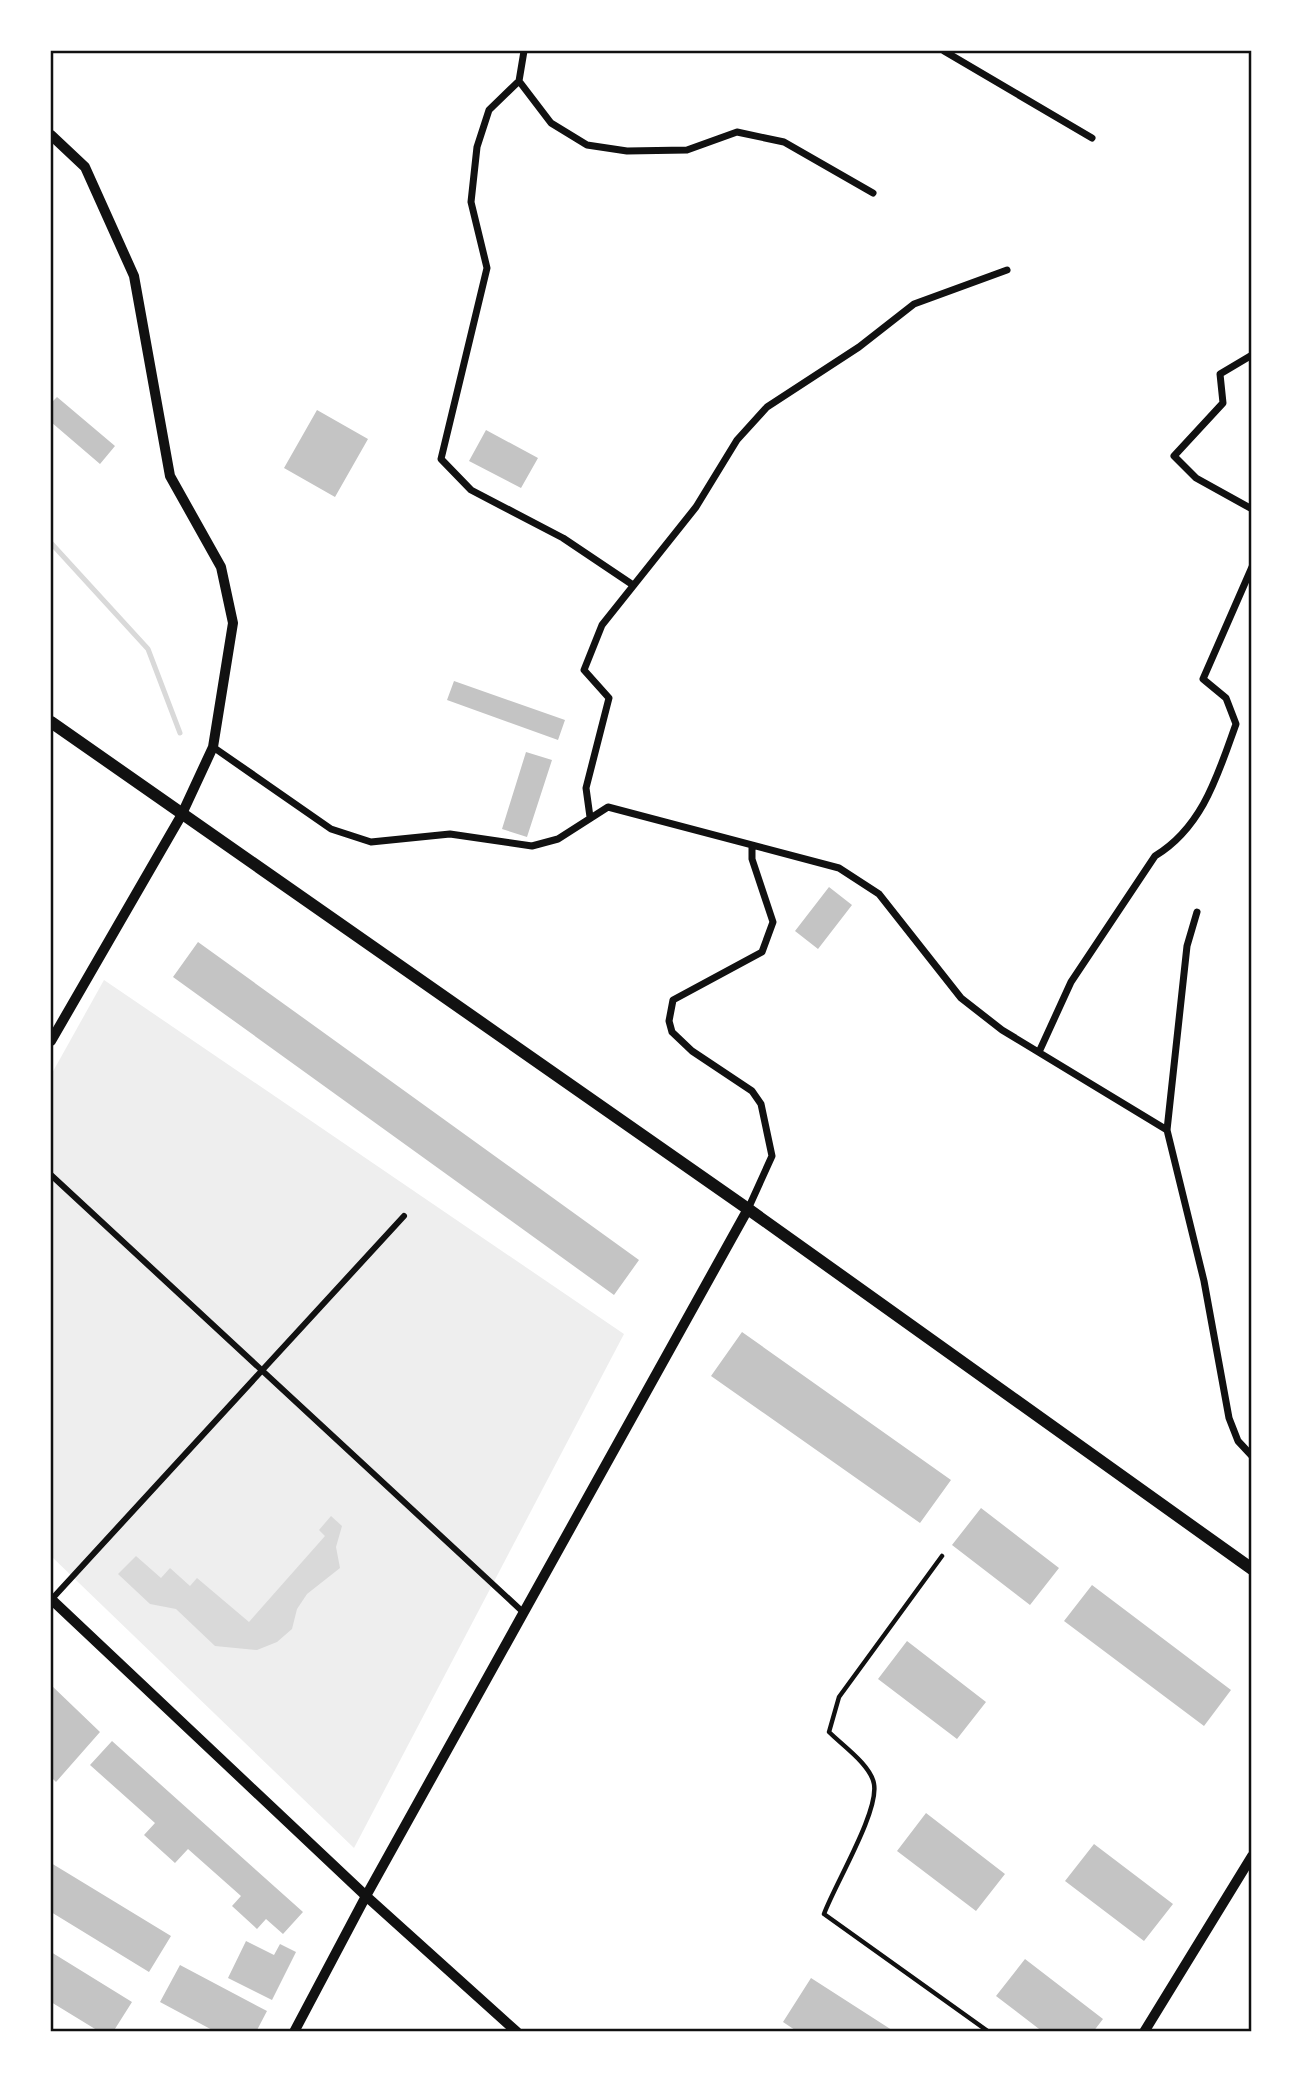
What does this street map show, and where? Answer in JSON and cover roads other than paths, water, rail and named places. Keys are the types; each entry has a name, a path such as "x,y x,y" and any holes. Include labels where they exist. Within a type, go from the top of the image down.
{"main road":[{"path":"51,722 181,816 748,1209 1252,1569"}],"street":[{"path":"524,51 519,81 489,110 477,147 471,202 487,268 441,459 471,491 563,538 633,586"},
{"path":"944,51 1091,138"},
{"path":"519,81 551,123 587,145 627,151 687,150 737,132 784,142 873,192"},
{"path":"51,135 85,167 134,275 170,476 221,567 233,623 212,747 181,816 51,1041"},
{"path":"590,817 586,788 610,698 584,670 602,625 696,507 737,440 767,407 859,347 915,304 1007,270"},
{"path":"1252,355 1220,374 1223,403 1174,456 1196,478 1252,509"},
{"path":"1039,1052 1071,982 1139,879 1155,856 1175,844 1211,795 1236,724 1226,698 1203,679 1252,567"},
{"path":"212,747 331,829 371,842 450,834 532,846 558,839 608,807 839,868 879,894 961,998 1002,1030 1167,1130"},
{"path":"294,2032 366,1896 748,1209 772,1156 761,1104 752,1091 692,1051 672,1031 668,1021 673,1000 762,952 773,922 752,859 752,845"},
{"path":"1197,912 1188,946 1167,1130 1205,1281 1229,1418 1238,1441 1252,1456"},
{"path":"51,1175 524,1613"},
{"path":"404,1216 51,1599 366,1896 517,2032"},
{"path":"1144,2032 1252,1856"}],"lane":[{"path":"942,1556 839,1697 829,1732 863,1766 874,1783 874,1795 873,1807 824,1914 989,2032"}],"waterway":[{"path":"51,543 148,649 180,733"}]}
